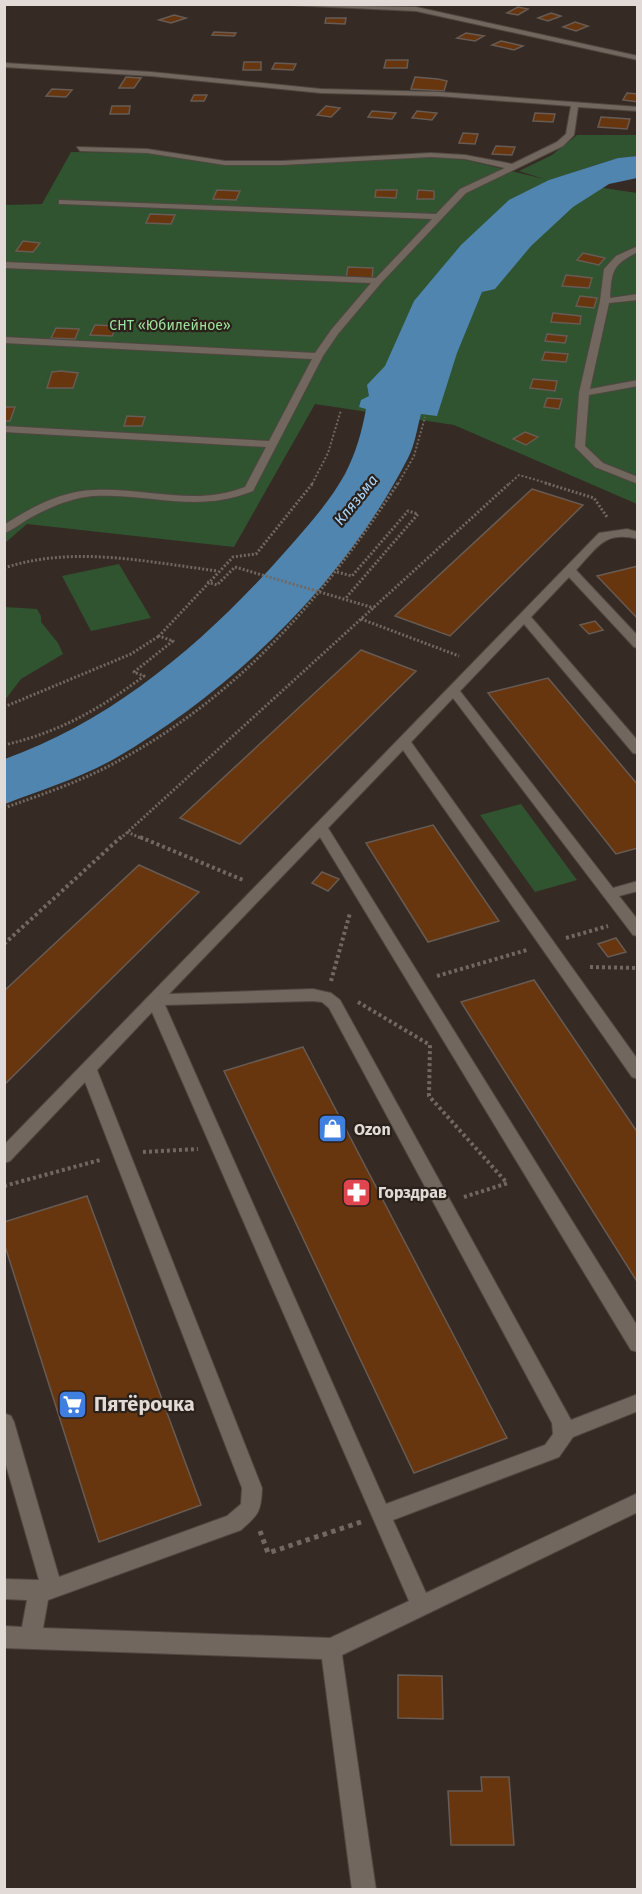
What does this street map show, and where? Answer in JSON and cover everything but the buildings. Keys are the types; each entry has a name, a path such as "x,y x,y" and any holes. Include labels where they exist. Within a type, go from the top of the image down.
{"street":[{"path":"269,4 393,6 465,18 638,57"},
{"path":"4,65 140,73 321,91 439,94 638,109"},
{"path":"4,530 32,510 92,493 211,500 234,498 249,489 318,356 334,332 378,281 463,191 560,144 570,135 575,105"},
{"path":"80,149 165,152 225,163 282,163 431,154 465,157 513,167"},
{"path":"62,202 437,217"},
{"path":"638,248 618,258 608,269 605,302 584,393 580,447 599,465 638,481"},
{"path":"4,265 378,281"},
{"path":"605,302 638,297"},
{"path":"4,340 318,356"},
{"path":"584,393 638,383"},
{"path":"4,429 272,444"},
{"path":"4,1156 603,535 616,532 638,536"},
{"path":"569,570 638,644"},
{"path":"524,617 638,750"},
{"path":"453,690 633,925"},
{"path":"404,741 638,1073"},
{"path":"321,828 638,1344"},
{"path":"609,894 638,886"},
{"path":"155,1000 314,995 328,991 562,1422 563,1437 552,1451 381,1515"},
{"path":"155,1000 421,1605"},
{"path":"4,1589 46,1590 234,1523 251,1508 252,1488 88,1069"},
{"path":"563,1432 638,1402"},
{"path":"4,1422 46,1590 31,1638"},
{"path":"4,1637 331,1649 638,1502"},
{"path":"331,1649 364,1890"}],"path":[{"path":"4,707 131,654 159,636 207,582 233,557 256,554 318,479 329,458 342,410"},
{"path":"4,808 73,782 118,761 202,706 253,663 315,600 370,530 414,456 425,417"},
{"path":"4,944 519,476 594,498 616,532"},
{"path":"337,572 352,576 408,511 418,514 345,599"},
{"path":"4,568 21,561 55,555 219,571"},
{"path":"207,582 217,585 235,567 374,608"},
{"path":"361,619 479,664"},
{"path":"4,745 66,728 107,704 144,676 134,672 173,641 159,636"},
{"path":"127,832 263,888"},
{"path":"357,886 328,991 430,1045 429,1096 507,1183"},
{"path":"416,982 547,944 633,925"},
{"path":"563,967 638,968"},
{"path":"4,1186 121,1154 220,1148"},
{"path":"444,1204 507,1183 544,1191"},
{"path":"251,1508 268,1553 381,1515"}],"green space":[{"name":"СНТ «Юбилейное»","path":"577,135 637,135 637,156 618,158 550,180 637,193 637,504 454,425 315,404 234,547 27,524 5,543 5,205 42,204 71,152 159,153 216,164 279,165 430,157 466,160 544,179 519,171 552,155"},
{"path":"119,564 151,618 91,631 62,576"},
{"path":"5,607 37,609 41,622 58,643 63,654 21,679 5,700"},
{"path":"521,804 577,880 535,892 480,815"}],"water":[{"name":"Клязьма","path":"637,156 637,178 609,184 573,207 531,246 495,289 482,292 457,353 437,416 421,414 410,453 382,504 352,548 282,629 202,700 114,759 74,778 5,804 5,759 84,722 157,674 224,616 255,585 317,515 339,485 352,458 366,409 359,407 361,400 369,396 367,385 385,366 414,301 461,245 509,200 549,180 618,158"}],"place":[{"name":"Ozon","path":"333,1129"},
{"name":"Горздрав","path":"357,1192"},
{"name":"Пятёрочка","path":"73,1404"}]}
